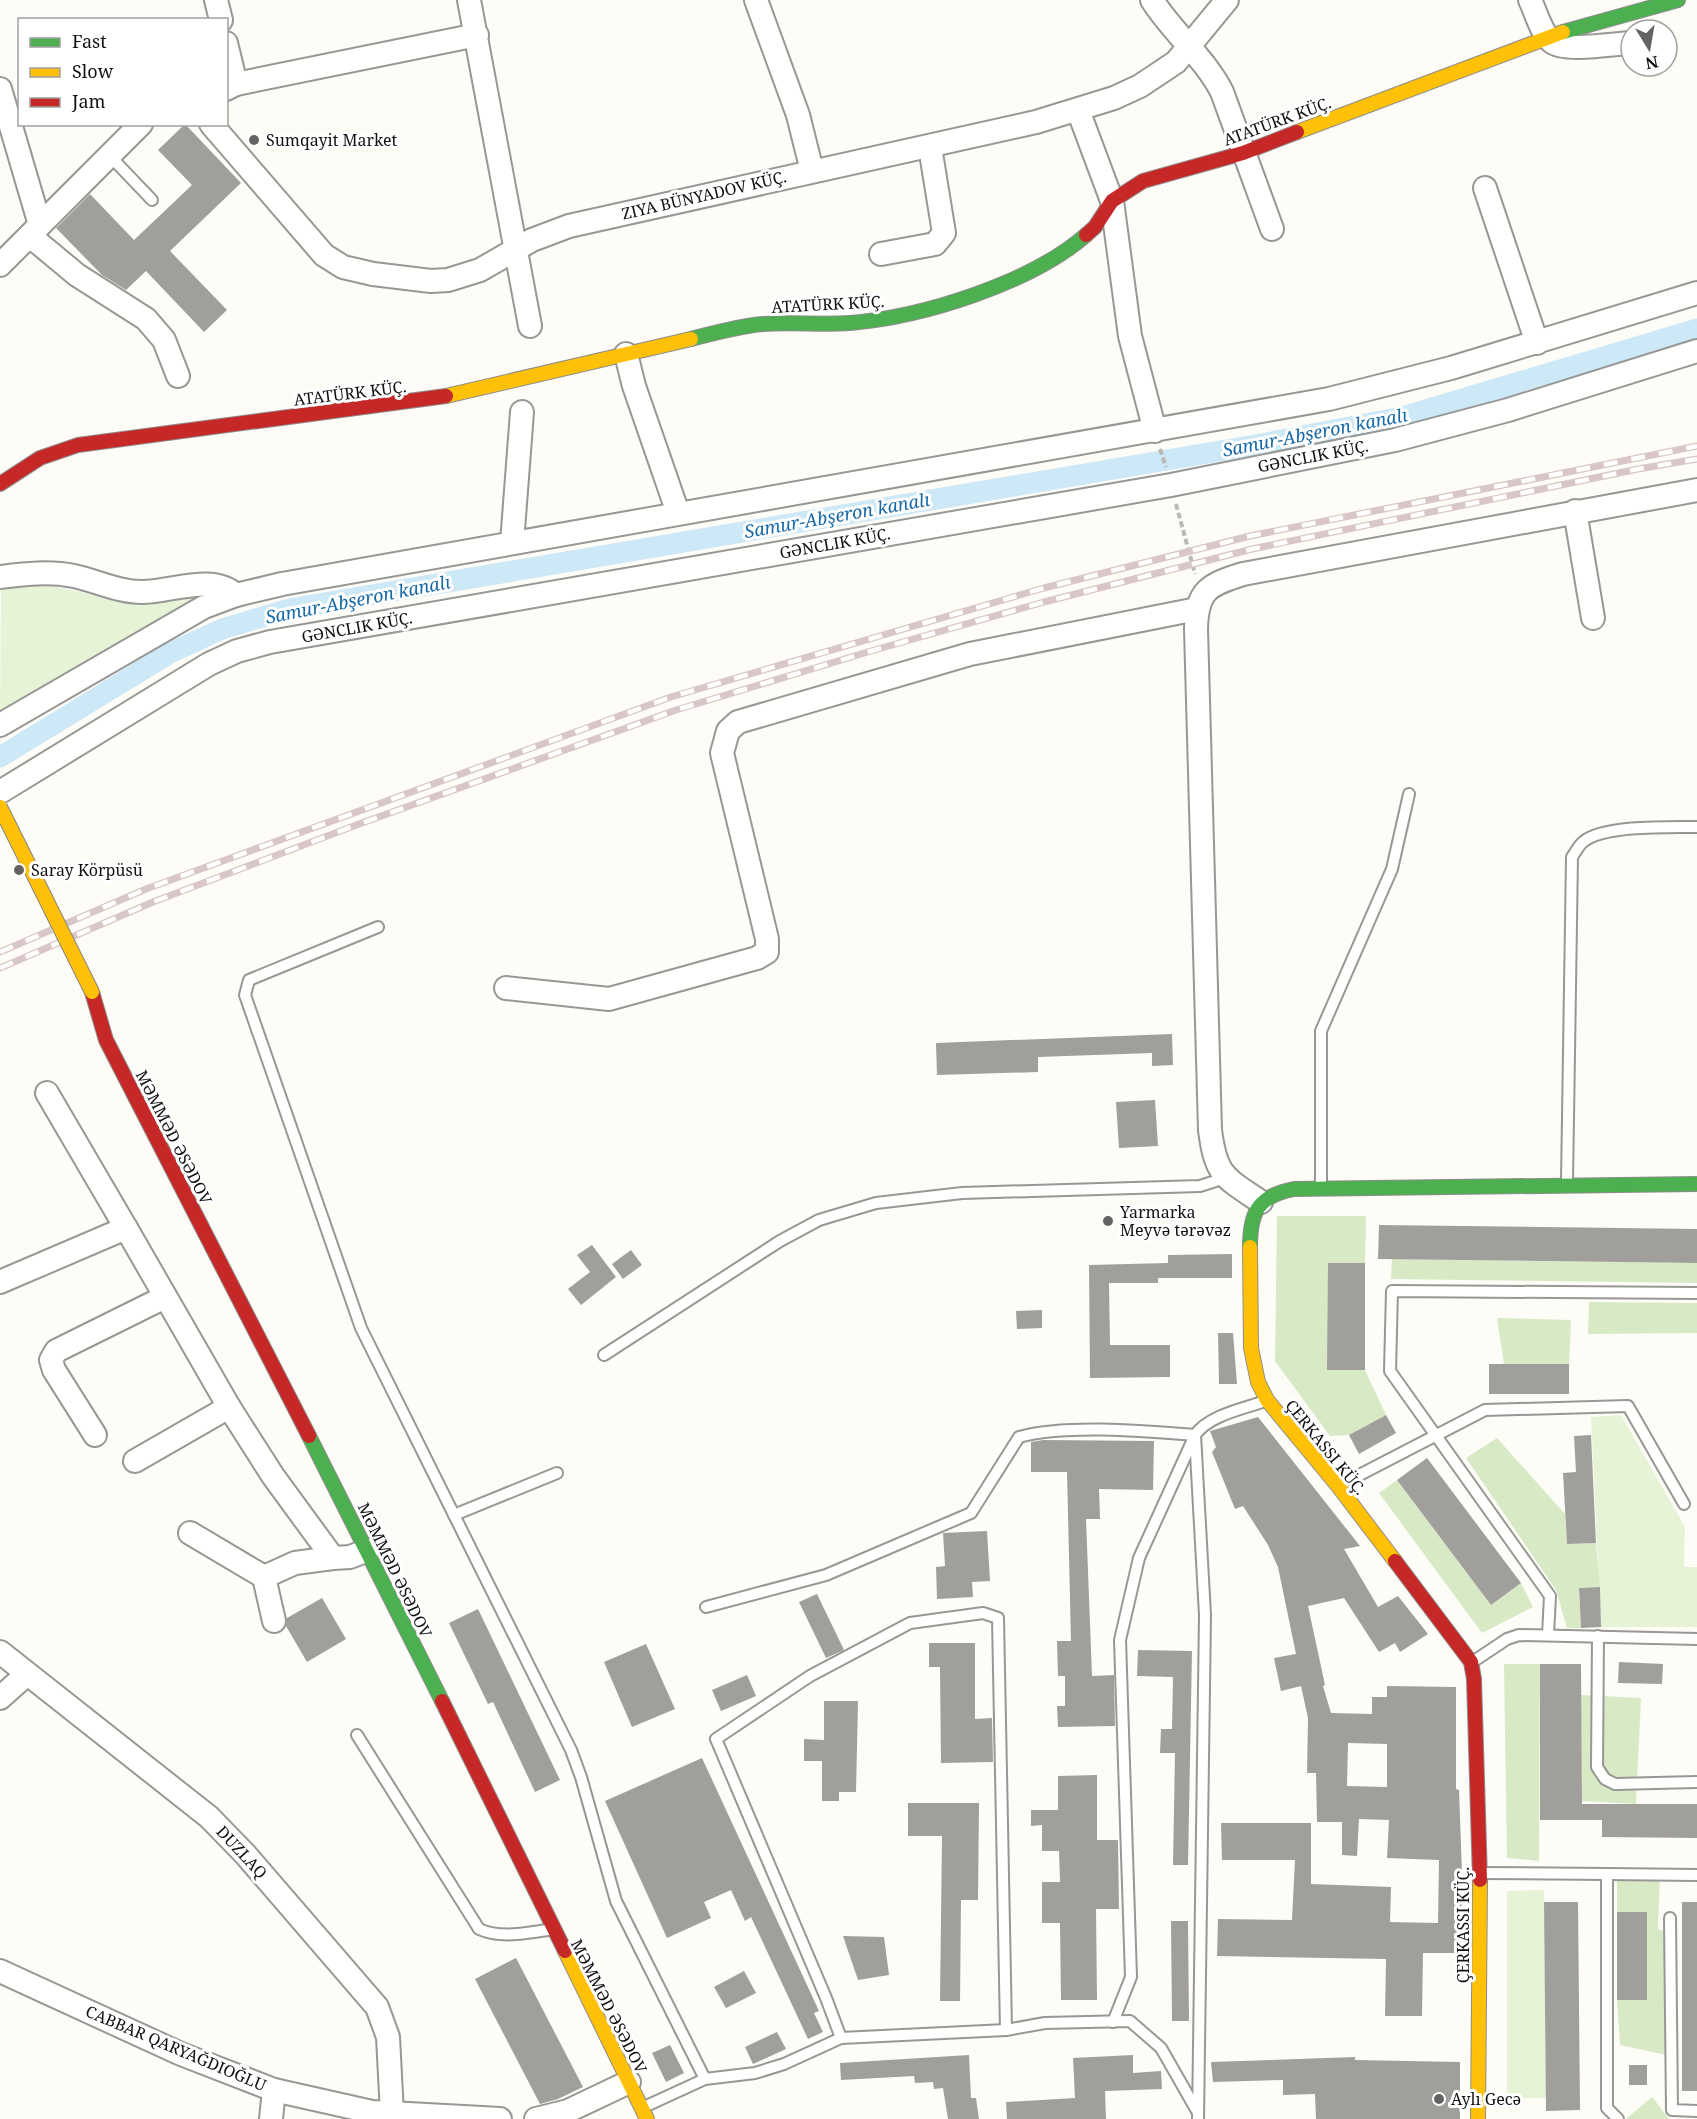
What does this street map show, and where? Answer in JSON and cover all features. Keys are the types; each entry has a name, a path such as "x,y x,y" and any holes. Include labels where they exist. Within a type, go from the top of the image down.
{"street":[{"path":"216,0 220,18"},
{"path":"469,0 530,326"},
{"path":"756,0 798,115 812,171"},
{"path":"1152,0 1212,72 1222,92 1272,229"},
{"name":"ZIYA BÜNYADOV KÜÇ.","path":"213,126 324,255 343,267 431,281 448,280 480,270 515,249 568,226 930,147 1078,110 1140,86 1176,62 1227,0"},
{"path":"1530,0 1552,43 1564,47 1619,44"},
{"name":"ATATÜRK KÜÇ.","path":"0,484 40,458 78,445 424,399 762,324 881,319 916,313 986,290 1066,252 1095,227 1112,201 1143,181 1243,153 1547,36 1678,0"},
{"path":"228,61 231,87 477,35"},
{"path":"0,89 35,231 77,274 146,319 164,340 178,376"},
{"path":"1078,110 1112,201 1130,336 1155,431"},
{"path":"0,265 139,126"},
{"path":"881,254 935,243 942,239 944,233 930,147"},
{"path":"1485,188 1537,343"},
{"path":"0,725 204,607 236,595 282,584 1155,431 1360,392 1537,343 1697,293"},
{"name":"GƏNCLIK KÜÇ.","path":"0,792 209,664 237,651 270,642 1171,485 1449,428 1697,351"},
{"path":"626,354 634,386 678,513"},
{"path":"512,543 522,412"},
{"path":"506,988 609,999 757,958 767,952 767,939 722,753 728,731 738,722 970,654 1200,601 1218,582 1243,574 1697,490"},
{"path":"1575,511 1593,618"},
{"path":"0,577 51,572 116,589 142,592 213,584 228,588 236,595"},
{"path":"1200,601 1210,1130 1213,1154 1226,1178 1261,1202"},
{"name":"MƏMMƏD ƏSƏDOV","path":"0,807 92,992 106,1040 368,1550 644,2114"},
{"name":"MƏMMƏD ƏSƏDOV","path":"80,1008 106,1040"},
{"path":"47,1093 229,1407 273,1476 333,1558"},
{"path":"1478,2119 1480,1874 1474,1680 1471,1662 1338,1486 1267,1400 1258,1382 1251,1348 1250,1227 1255,1209 1261,1202 1285,1190 1697,1184"},
{"path":"0,1282 126,1228"},
{"path":"95,1436 54,1370 51,1360 57,1352 165,1297"},
{"path":"135,1461 229,1407"},
{"path":"190,1533 264,1577 274,1621"},
{"path":"264,1577 295,1563 350,1557 368,1550"},
{"name":"DUZLAQ","path":"0,1652 209,1817 245,1854 377,2007 388,2037 392,2114"},
{"path":"0,1698 27,1674"},
{"path":"0,1971 181,2054 274,2090 392,2114 500,2119"},
{"path":"536,2119 568,2111 629,2082"},
{"path":"271,2119 274,2090"}],"lane":[{"path":"110,156 152,200"},
{"path":"1321,1188 1321,1031 1392,869 1409,794"},
{"path":"1567,1185 1572,857 1583,841 1600,835 1630,828 1697,827"},
{"path":"378,927 270,969 249,980 245,995 361,1328 571,1750 581,1777 616,1901 705,2079"},
{"path":"604,1355 780,1241 819,1220 876,1203 962,1193 1200,1186 1226,1178"},
{"path":"1548,1635 1550,1596 1390,1371 1392,1291 1697,1293"},
{"path":"1113,2022 1131,1977 1120,1640 1139,1558 1200,1427 1210,1421 1267,1400"},
{"path":"1338,1486 1485,1410 1628,1406 1684,1504"},
{"path":"706,1608 826,1575 971,1513 1019,1437 1039,1431 1148,1431 1195,1435"},
{"path":"1195,1435 1205,1615 1198,2116"},
{"path":"454,1515 557,1473"},
{"path":"840,2038 826,1998 716,1739 810,1676 910,1623 983,1613 998,1618 1006,2030"},
{"path":"1471,1662 1507,1639 1519,1635 1697,1639"},
{"path":"1598,1636 1597,1767 1605,1779 1615,1784 1697,1782"},
{"path":"357,1735 479,1929 490,1934 514,1935 552,1929"},
{"path":"1480,1874 1697,1875"},
{"path":"1607,1874 1607,2108 1618,2119"},
{"path":"1670,1918 1672,2110 1697,2111"},
{"path":"644,2114 705,2079 755,2073 784,2064 840,2038 1006,2030 1045,2023 1130,2021 1161,2048 1198,2116"}],"path":[{"path":"1155,431 1194,570 1200,601"}],"green space":[{"path":"39,583 118,600 192,595 195,606 0,713 1,588"},
{"path":"1277,1216 1366,1216 1365,1263 1328,1263 1328,1370 1365,1370 1386,1415 1349,1435 1330,1436 1275,1361"},
{"path":"1392,1259 1697,1263 1697,1283 1391,1279"},
{"path":"1589,1302 1697,1303 1697,1333 1588,1334"},
{"path":"1497,1318 1571,1320 1569,1364 1504,1364"},
{"path":"1621,1415 1685,1527 1684,1567 1697,1567 1697,1627 1601,1627 1591,1417"},
{"path":"1497,1438 1565,1514 1567,1544 1596,1543 1600,1587 1579,1588 1581,1628 1567,1628 1556,1590 1466,1458"},
{"path":"1397,1480 1491,1605 1521,1583 1533,1607 1482,1633 1379,1493"},
{"path":"1504,1664 1540,1664 1539,1861 1507,1858"},
{"path":"1581,1695 1641,1698 1636,1804 1582,1801"},
{"path":"1617,1874 1660,1874 1658,1929 1670,1934 1671,2056 1620,2045 1617,2000 1647,2000 1647,1913 1617,1912"},
{"path":"1544,1890 1546,2098 1507,2099 1507,1891"},
{"path":"1652,2097 1669,2119 1626,2119"}],"building":[{"path":"183,126 187,126 241,183 170,251 227,310 204,332 146,271 126,290 102,275 56,228 90,194 134,240 192,185 158,150"},
{"path":"1172,1034 1173,1065 1152,1066 1152,1053 1038,1057 1038,1072 937,1075 936,1043"},
{"path":"1155,1100 1158,1146 1119,1148 1116,1102"},
{"path":"1379,1225 1697,1229 1697,1263 1378,1259"},
{"path":"592,1245 616,1277 581,1305 568,1289 590,1272 577,1255"},
{"path":"631,1250 642,1265 623,1279 612,1264"},
{"path":"1232,1254 1232,1278 1158,1278 1158,1283 1109,1283 1110,1345 1170,1345 1170,1377 1090,1378 1089,1265 1168,1263 1168,1255"},
{"path":"1328,1263 1365,1263 1365,1370 1327,1370"},
{"path":"1042,1310 1042,1328 1017,1329 1016,1311"},
{"path":"1218,1333 1233,1333 1237,1384 1219,1384"},
{"path":"1489,1364 1569,1364 1569,1394 1489,1394"},
{"path":"1386,1415 1396,1433 1359,1454 1349,1435"},
{"path":"1258,1417 1360,1546 1344,1549 1378,1607 1398,1596 1428,1634 1400,1652 1395,1643 1379,1652 1344,1598 1308,1606 1325,1685 1323,1686 1331,1713 1372,1714 1372,1697 1387,1697 1387,1686 1456,1687 1456,1789 1459,1790 1462,1873 1461,1953 1423,1953 1422,2016 1385,2016 1386,1959 1217,1956 1218,1919 1292,1920 1295,1860 1222,1860 1221,1823 1311,1823 1311,1884 1391,1887 1390,1922 1438,1923 1439,1860 1387,1858 1389,1820 1359,1819 1357,1856 1342,1855 1342,1822 1317,1822 1316,1773 1307,1773 1308,1718 1301,1686 1281,1691 1274,1658 1296,1654 1278,1567 1268,1545 1243,1506 1235,1509 1212,1452 1216,1447 1210,1431","holes":["1348,1743 1387,1744 1387,1787 1347,1786"]},
{"path":"1591,1435 1596,1543 1567,1544 1563,1473 1576,1472 1574,1436"},
{"path":"1043,1440 1154,1441 1153,1490 1099,1489 1100,1519 1086,1519 1092,1676 1114,1675 1115,1726 1058,1727 1057,1706 1065,1706 1065,1676 1058,1676 1057,1641 1071,1641 1067,1472 1031,1472 1031,1442"},
{"path":"1427,1458 1521,1583 1491,1605 1397,1480"},
{"path":"987,1531 990,1581 972,1582 973,1597 937,1599 936,1567 945,1566 943,1533"},
{"path":"1600,1587 1601,1627 1581,1628 1579,1588"},
{"path":"817,1594 844,1650 826,1658 799,1602"},
{"path":"322,1598 346,1639 307,1662 286,1626 287,1618"},
{"path":"478,1609 560,1780 535,1792 493,1702 488,1704 449,1623"},
{"path":"929,1643 975,1643 975,1719 992,1718 993,1762 941,1763 940,1667 929,1667"},
{"path":"646,1644 675,1709 632,1727 604,1662"},
{"path":"1138,1650 1192,1651 1188,1865 1173,1865 1175,1753 1160,1753 1161,1729 1172,1729 1173,1677 1137,1676"},
{"path":"1619,1662 1663,1664 1662,1684 1618,1683"},
{"path":"1540,1664 1581,1664 1582,1804 1697,1804 1697,1838 1602,1837 1602,1820 1540,1820"},
{"path":"747,1675 756,1696 721,1711 712,1690"},
{"path":"824,1701 858,1701 856,1792 839,1792 839,1801 822,1801 822,1761 804,1761 804,1739 824,1740"},
{"path":"702,1758 819,2011 814,2013 823,2032 808,2039 751,1917 745,1921 731,1890 704,1902 711,1918 667,1938 605,1801"},
{"path":"1097,1775 1097,1840 1118,1840 1119,1909 1096,1909 1097,2000 1061,2000 1060,1923 1042,1923 1042,1882 1060,1882 1059,1851 1042,1851 1042,1825 1031,1826 1031,1810 1058,1810 1058,1776"},
{"path":"908,1803 979,1803 978,1900 961,1900 960,2001 940,2001 942,1836 908,1836"},
{"path":"1544,1902 1578,1902 1580,2110 1546,2111"},
{"path":"1682,1902 1697,1902 1697,2091 1682,2091"},
{"path":"1617,1912 1647,1912 1647,2000 1617,2000"},
{"path":"1171,1921 1188,1921 1189,2021 1172,2021"},
{"path":"843,1936 884,1937 889,1975 858,1980"},
{"path":"516,1958 583,2087 558,2099 540,2104 475,1979"},
{"path":"744,1971 756,1993 726,2008 714,1987"},
{"path":"777,2032 786,2049 753,2064 745,2047"},
{"path":"670,2045 684,2073 666,2082 652,2053"},
{"path":"969,2055 971,2098 976,2098 979,2119 948,2119 943,2088 934,2089 933,2082 915,2083 914,2076 841,2080 840,2063"},
{"path":"1133,2055 1133,2073 1161,2071 1162,2089 1105,2091 1106,2119 1007,2119 1006,2102 1075,2098 1073,2058"},
{"path":"1355,2057 1355,2060 1460,2062 1460,2119 1316,2119 1315,2094 1283,2095 1283,2080 1213,2082 1211,2062"},
{"path":"1629,2065 1647,2065 1647,2085 1629,2085"}],"waterway":[{"name":"Samur-Abşeron kanalı","path":"0,757 170,653 222,629 289,609 1261,444 1402,417 1697,329"}],"railway":[{"path":"0,952 146,889 671,697 1044,588 1250,536 1697,446"},
{"path":"0,968 153,902 359,824 676,710 871,651 1044,602 1252,549 1638,469 1697,459"}],"traffic: fast":[{"path":"1563,32 1678,0"},
{"path":"691,339 763,324 850,323 942,305 975,295 1036,268 1086,235"},
{"path":"1250,1247 1254,1215 1264,1201 1294,1189 1697,1184"},
{"path":"309,1436 442,1701"}],"traffic: slow":[{"path":"1297,132 1563,32"},
{"path":"446,396 691,339"},
{"path":"0,807 92,992"},
{"path":"1250,1247 1251,1348 1258,1382 1267,1400 1338,1486 1395,1561"},
{"path":"1478,2119 1480,1880"},
{"path":"565,1951 647,2119"}],"traffic: jam":[{"path":"1086,235 1095,227 1112,201 1143,181 1243,153 1297,132"},
{"path":"0,484 40,458 78,445 446,396"},
{"path":"92,992 106,1040 309,1436"},
{"path":"1395,1561 1471,1662 1474,1679 1480,1880"},
{"path":"442,1701 565,1951"}],"place":[{"name":"Sumqayit Market","path":"254,140"},
{"name":"Saray Körpüsü","path":"19,870"},
{"name":"Yarmarka Meyvә tәrәvәz","path":"1108,1221"},
{"name":"Aylı Gecə","path":"1439,2099"}]}
